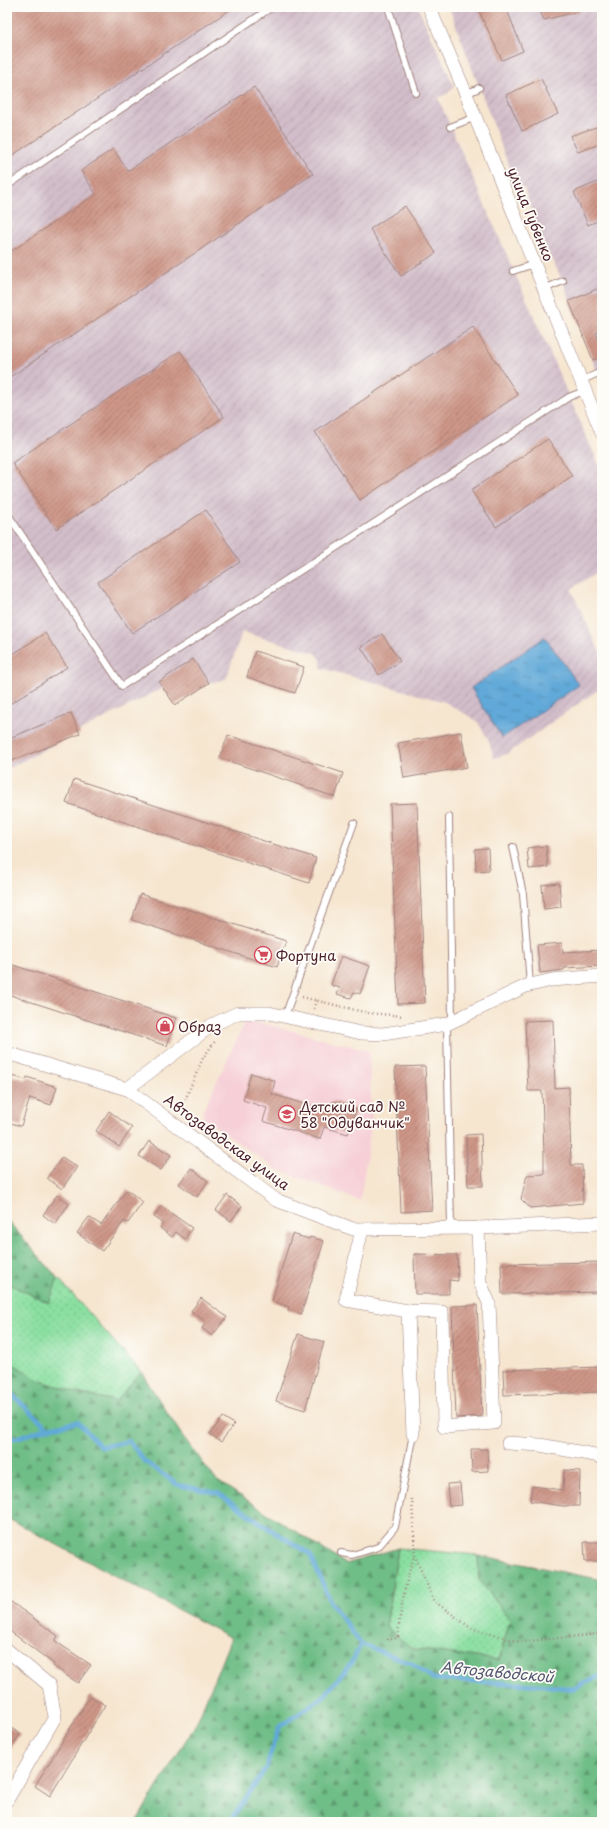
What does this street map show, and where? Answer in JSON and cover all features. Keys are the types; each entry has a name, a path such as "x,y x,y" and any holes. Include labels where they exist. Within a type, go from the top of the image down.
{"street":[{"name":"улица Губенко","path":"429,7 476,117 602,433"},
{"path":"127,1089 212,1025 238,1013 269,1012 361,1033 383,1034 449,1023 530,985 552,980 602,976"},
{"name":"Автозаводская улица","path":"7,1053 127,1089 276,1200 353,1229 478,1228 602,1223"},
{"path":"362,1229 346,1300 408,1311 442,1312 444,1427 494,1423 489,1302 480,1282 478,1228"},
{"path":"408,1311 413,1434"},
{"path":"508,1443 540,1445 600,1456 602,1458"},
{"path":"7,1650 49,1685 55,1717 7,1800"}],"lane":[{"path":"7,186 272,7"},
{"path":"388,7 416,93"},
{"path":"466,94 479,88"},
{"path":"450,126 476,117"},
{"path":"513,271 534,264"},
{"path":"544,289 563,281"},
{"path":"7,513 122,686 569,397 596,374"},
{"path":"449,817 451,1228"},
{"path":"285,1016 354,823"},
{"path":"513,847 523,894 530,985"},
{"path":"341,1553 352,1555 378,1547 395,1527 413,1434"}],"path":[{"path":"292,995 368,1013 406,1015"},
{"path":"182,1107 203,1058 217,1039"},
{"path":"412,1495 415,1556 434,1601 471,1628 520,1642 597,1634 602,1653"},
{"path":"387,1640 398,1638 399,1614 404,1588 415,1556"}],"shaded area":[{"path":"7,7 418,7 454,86 448,93 438,98 602,472 602,569 571,589 602,657 602,687 507,754 494,758 488,739 477,721 445,702 321,668 321,660 316,653 242,632 226,679 209,683 175,705 163,688 7,769"},
{"path":"449,7 602,7 602,385 563,281 544,245 524,188 516,185"},
{"name":"Детский сад № 58 \"Одуванчик\"","path":"245,1022 266,1024 369,1051 372,1119 360,1201 276,1169 203,1118 203,1111"}],"green space":[{"path":"7,1220 58,1278 49,1303 7,1283"},
{"path":"58,1278 141,1372 116,1401 82,1394 38,1380 7,1360 7,1283 49,1303"},
{"path":"7,1360 38,1380 81,1394 116,1401 141,1372 181,1434 216,1480 346,1564 398,1548 386,1627 413,1649 499,1660 510,1620 479,1579 478,1555 602,1580 602,1822 519,1822 486,1818 451,1822 136,1822 197,1722 231,1638 7,1518"},
{"path":"398,1548 478,1555 479,1579 510,1620 499,1660 413,1649 386,1627"}],"water":[{"path":"545,637 579,685 502,738 471,688"}],"building":[{"path":"7,7 234,7 7,159"},
{"path":"477,7 506,7 523,51 502,60"},
{"path":"538,7 580,7 580,11 544,20"},
{"path":"541,79 558,114 522,131 506,95"},
{"path":"254,87 313,174 7,379 7,254 96,194 81,171 113,149 128,171"},
{"path":"602,125 602,143 578,152 570,136"},
{"path":"602,180 602,219 588,225 574,192"},
{"path":"405,206 436,253 401,276 370,229"},
{"path":"602,287 602,330 596,333 602,347 602,356 593,360 569,301"},
{"path":"473,327 518,395 360,500 315,432"},
{"path":"180,351 224,417 56,529 12,463"},
{"path":"548,439 572,476 496,527 471,490"},
{"path":"206,510 240,562 132,633 98,582"},
{"path":"45,633 67,667 7,706 7,658"},
{"path":"382,634 400,661 379,675 361,647"},
{"path":"255,651 304,667 295,693 247,677"},
{"path":"193,659 209,683 175,705 159,682"},
{"path":"71,713 80,734 7,763 7,739"},
{"path":"461,732 467,767 404,778 398,743"},
{"path":"228,735 343,773 335,797 220,758"},
{"path":"74,779 316,858 309,883 66,803"},
{"path":"417,803 425,1003 398,1004 390,804"},
{"path":"546,846 548,867 529,869 527,848"},
{"path":"488,848 489,870 476,871 475,849"},
{"path":"559,883 561,907 544,909 542,885"},
{"path":"140,894 286,941 277,967 132,920"},
{"path":"562,943 563,952 602,950 602,966 564,968 564,970 540,973 537,945"},
{"path":"341,956 370,966 360,994 354,992 351,998 337,994 340,988 331,985"},
{"path":"7,963 176,1018 167,1046 7,994"},
{"path":"553,1020 555,1088 569,1087 571,1165 582,1165 583,1203 530,1208 521,1199 527,1175 544,1174 544,1156 542,1091 528,1091 525,1021"},
{"path":"425,1066 432,1210 401,1212 395,1067"},
{"path":"251,1073 275,1081 272,1094 329,1112 333,1101 356,1109 348,1134 324,1127 320,1139 263,1121 267,1108 243,1100"},
{"path":"13,1076 26,1080 27,1077 57,1087 51,1105 30,1098 21,1126 7,1122 7,1096"},
{"path":"109,1111 132,1128 119,1147 96,1131"},
{"path":"481,1134 483,1186 468,1186 466,1135"},
{"path":"149,1141 171,1155 161,1170 139,1156"},
{"path":"62,1157 77,1167 62,1189 47,1178"},
{"path":"191,1168 208,1181 197,1197 179,1184"},
{"path":"127,1190 143,1202 128,1223 124,1221 102,1251 77,1233 89,1217 101,1225"},
{"path":"57,1195 69,1204 55,1224 43,1215"},
{"path":"227,1195 242,1206 231,1221 216,1210"},
{"path":"161,1206 192,1228 185,1239 176,1232 172,1237 160,1228 163,1223 154,1217"},
{"path":"292,1234 309,1239 310,1237 324,1241 301,1314 288,1310 289,1307 272,1301"},
{"path":"414,1254 457,1255 458,1281 449,1280 449,1294 415,1294"},
{"path":"602,1262 602,1292 502,1294 501,1264"},
{"path":"201,1298 227,1317 212,1336 202,1328 206,1322 191,1311"},
{"path":"477,1305 482,1416 456,1418 452,1306"},
{"path":"298,1334 324,1342 305,1410 276,1401"},
{"path":"602,1367 602,1392 504,1395 503,1370"},
{"path":"223,1417 234,1424 221,1442 210,1434"},
{"path":"471,1449 487,1449 488,1471 472,1472"},
{"path":"564,1470 580,1471 579,1506 563,1506 530,1501 532,1486 563,1490"},
{"path":"460,1483 462,1505 449,1506 447,1484"},
{"path":"584,1542 601,1542 602,1561 585,1561"},
{"path":"7,1599 58,1636 55,1641 91,1665 78,1683 53,1666 54,1664 7,1629"},
{"path":"90,1696 105,1705 50,1796 35,1786"},
{"path":"7,1725 20,1734 7,1754"}],"waterway":[{"name":"Автозаводской","path":"7,1390 48,1428 78,1422 101,1447 129,1441 144,1461 178,1485 218,1493 268,1528 310,1554 331,1603 361,1644 411,1663 434,1679 541,1685 572,1689 602,1675"},
{"path":"7,1437 16,1438 48,1428"},
{"path":"230,1822 266,1768 279,1727 323,1697 350,1665 361,1644"}],"place":[{"name":"Фортуна","path":"263,955"},
{"name":"Образ","path":"165,1026"},
{"name":"Детский сад № 58 \"Одуванчик\"","path":"287,1114"}]}
